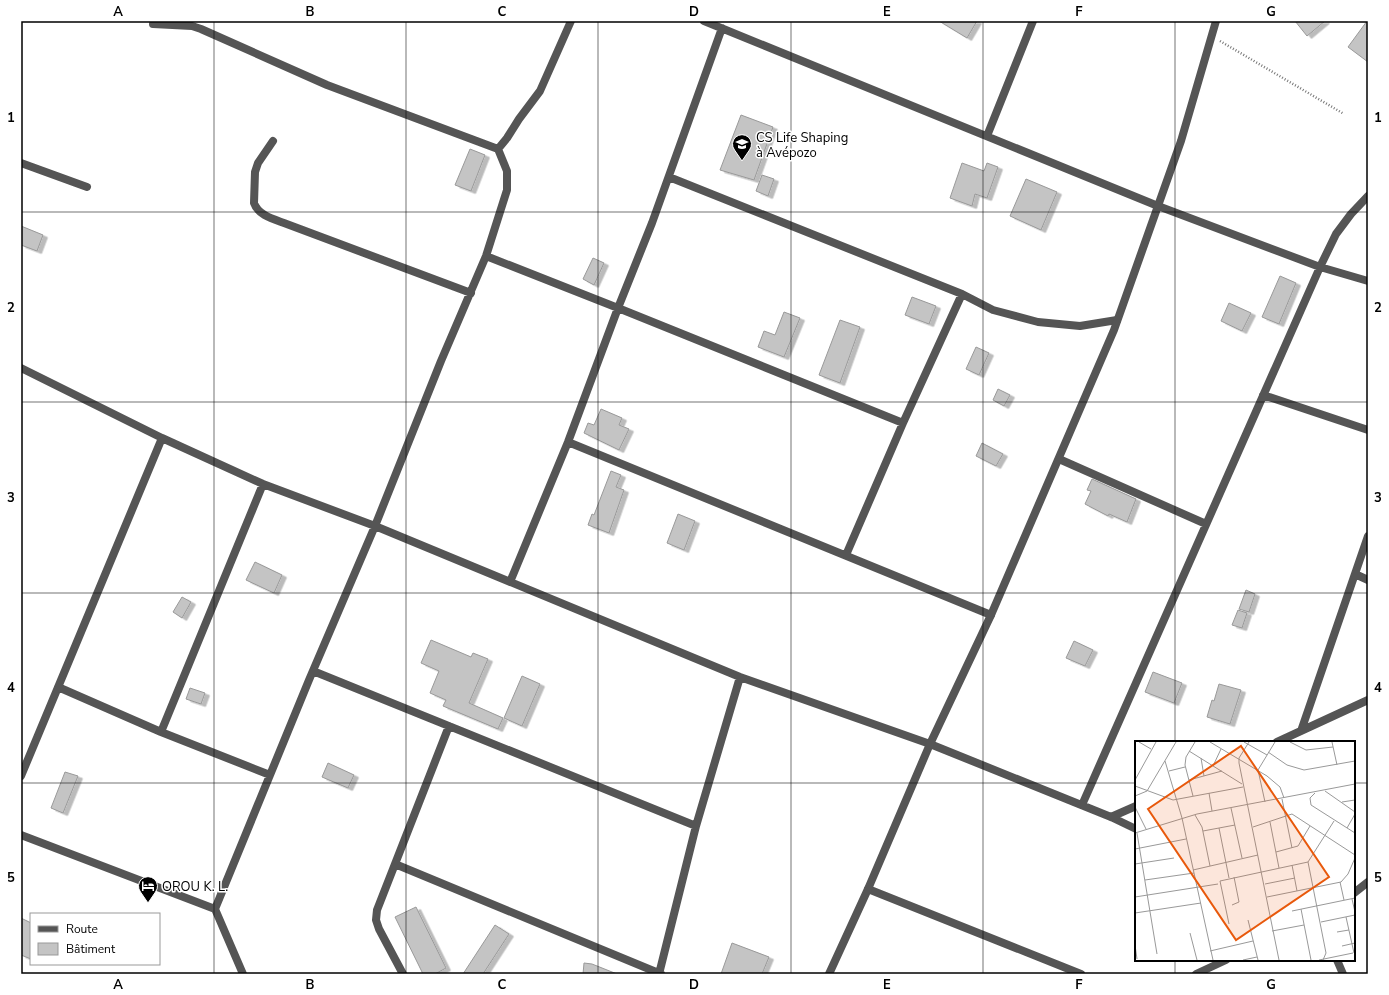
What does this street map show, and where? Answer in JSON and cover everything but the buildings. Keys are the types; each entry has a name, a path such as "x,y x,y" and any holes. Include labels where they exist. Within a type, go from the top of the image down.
{"street":[{"path":"498,148 507,138 540,91 571,21"},
{"path":"704,21 1158,206 1320,266 1368,281"},
{"path":"987,136 1034,21"},
{"path":"829,974 868,889 930,744 991,615 1114,330 1181,141 1216,21"},
{"path":"153,24 192,26 201,29 327,85 498,148 507,171 507,190 486,256 441,361 375,526 313,671 215,910 242,974"},
{"path":"510,582 568,442 618,308 652,223 722,28"},
{"path":"273,141 258,163 255,172 254,203 255,208 260,213 471,293"},
{"path":"21,163 86,187"},
{"path":"669,177 962,294 993,310 1038,322 1080,326 1117,320"},
{"path":"1082,805 1320,266 1336,234 1351,214 1368,196"},
{"path":"486,256 903,423"},
{"path":"846,555 903,423 962,294"},
{"path":"21,368 162,438 262,484 375,526 740,677 930,744 1082,805 1135,829"},
{"path":"1263,394 1368,430"},
{"path":"21,776 162,438"},
{"path":"568,442 991,615"},
{"path":"1059,459 1206,524"},
{"path":"161,732 262,484"},
{"path":"1301,731 1368,536"},
{"path":"1355,574 1368,580"},
{"path":"313,671 696,826"},
{"path":"395,864 660,974 696,826 740,677"},
{"path":"58,687 161,732 270,775"},
{"path":"1279,741 1368,700"},
{"path":"403,974 379,929 376,920 377,910 449,726"},
{"path":"1111,817 1135,806"},
{"path":"21,835 215,910"},
{"path":"1355,892 1368,882"},
{"path":"868,889 1081,974"},
{"path":"1196,974 1224,961"},
{"path":"1337,961 1343,974"}],"path":[{"path":"1211,36 1344,114"}],"place":[{"name":"CS Life Shaping à Avépozo","path":"742,161"},
{"name":"OROU K. L.","path":"148,903"}]}
